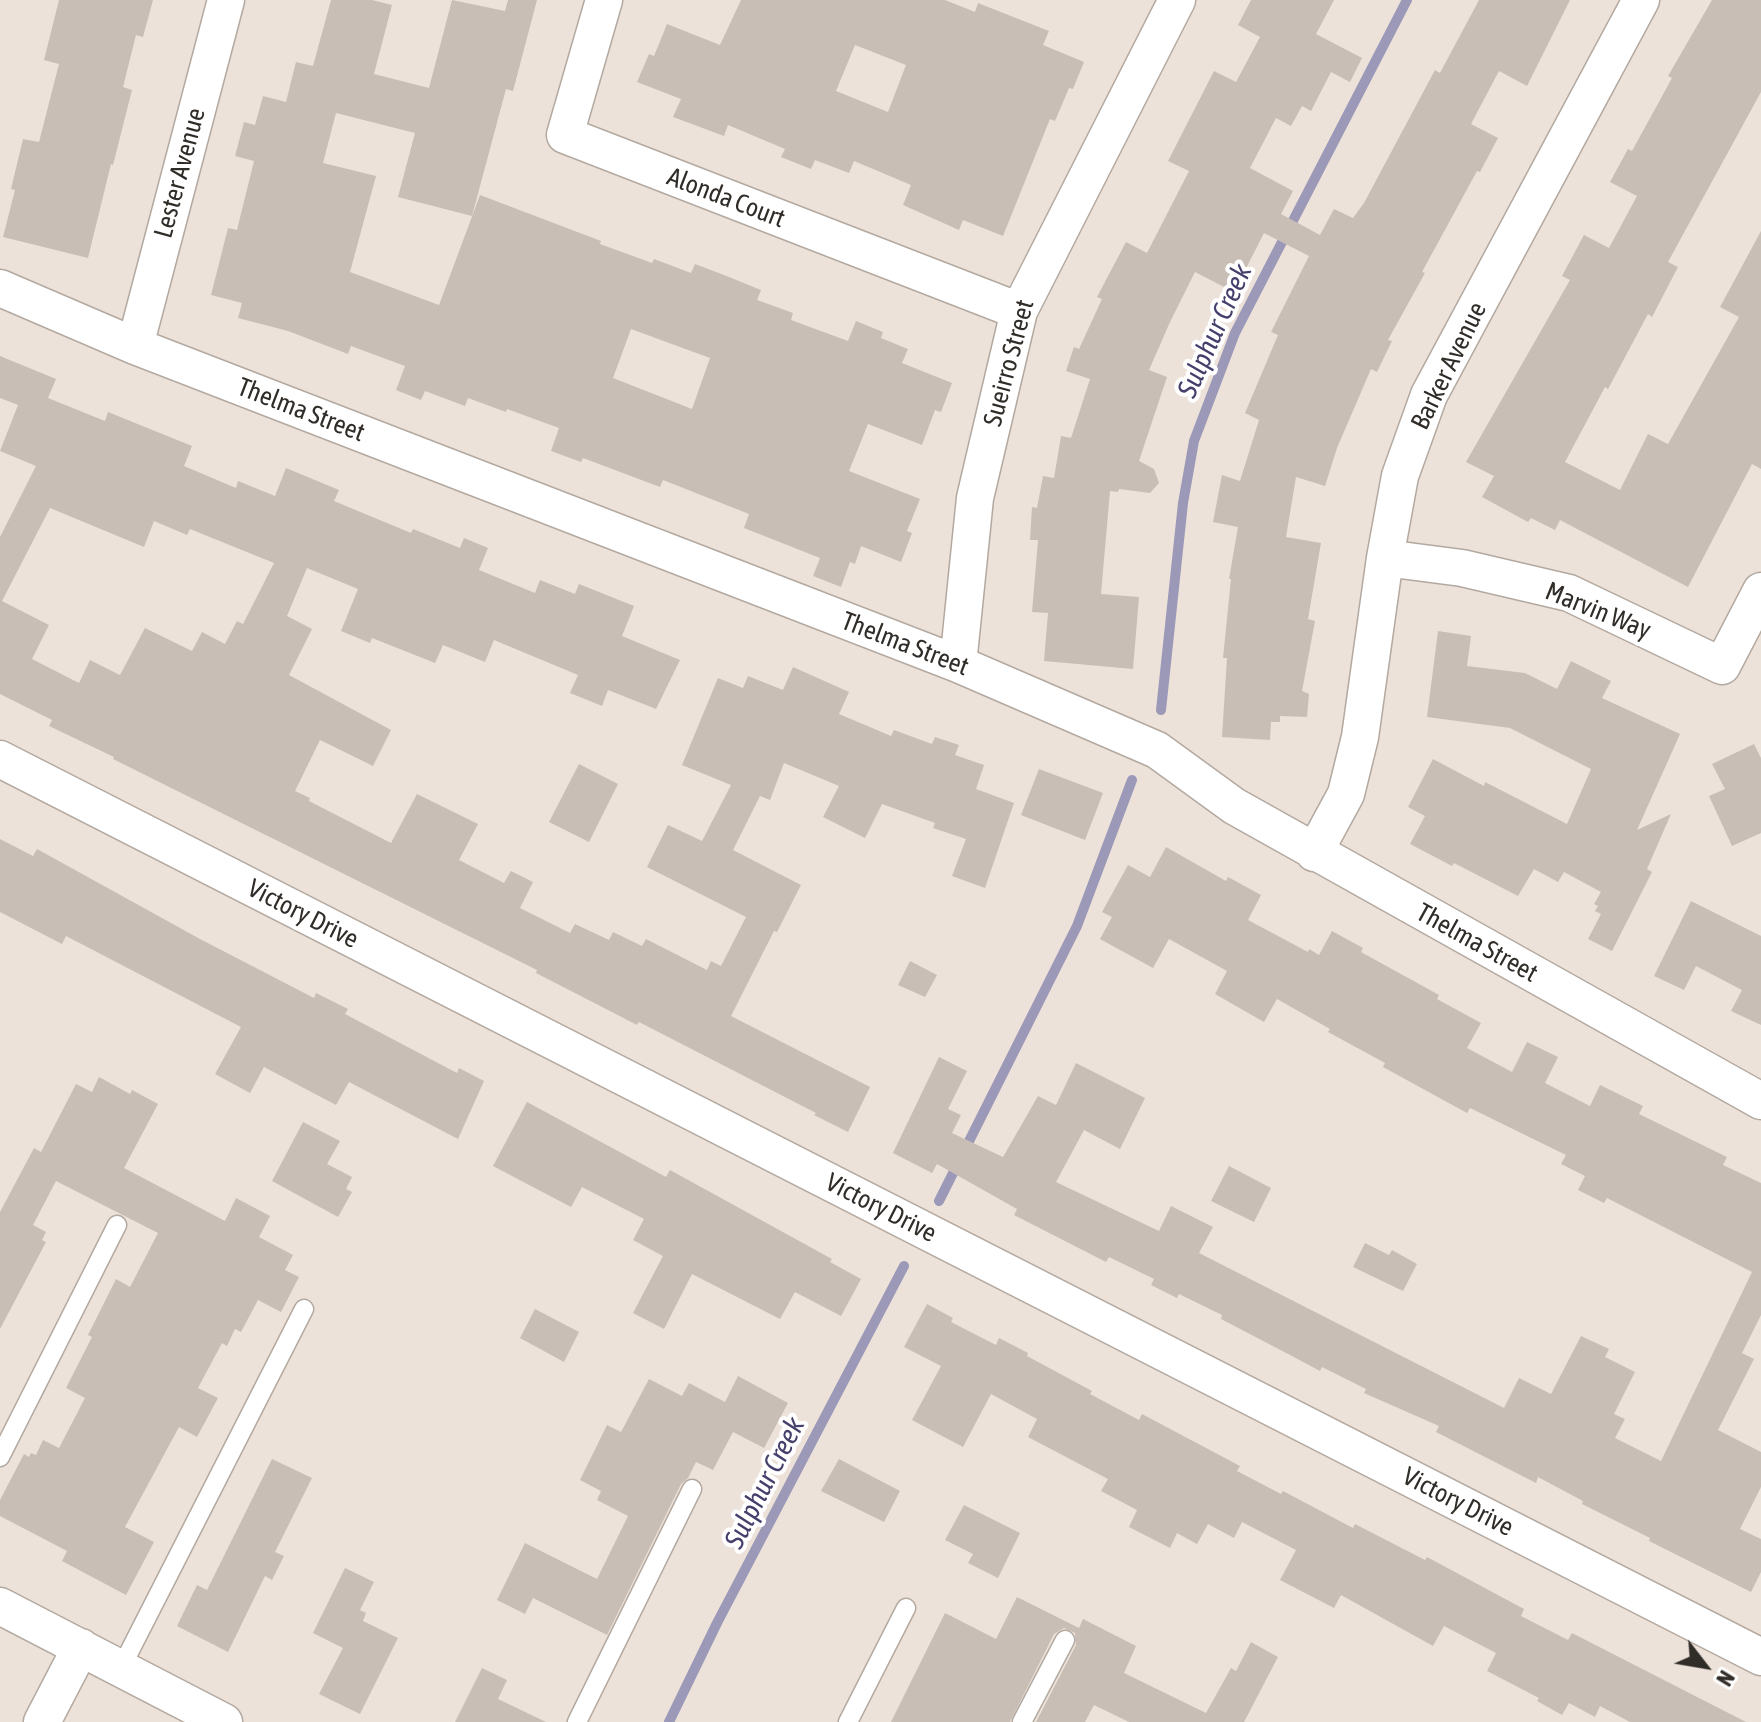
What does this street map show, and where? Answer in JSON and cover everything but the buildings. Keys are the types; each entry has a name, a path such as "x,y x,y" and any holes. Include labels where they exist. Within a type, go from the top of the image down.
{"street":[{"name":"Lester Avenue","path":"135,346 226,0"},
{"name":"Alonda Court","path":"604,0 565,135 1019,311"},
{"name":"Barker Avenue","path":"1314,853 1346,794 1360,737 1385,558 1400,476 1429,395 1641,0"},
{"name":"Sueirro Street","path":"958,664 975,498 1019,311 1173,1"},
{"name":"Thelma Street","path":"0,288 135,346 958,664 1157,750 1234,806 1314,853 1761,1101"},
{"name":"Marvin Way","path":"1385,558 1462,568 1569,593 1722,666 1761,591"},
{"name":"Victory Drive","path":"0,759 1761,1657"},
{"path":"0,1606 224,1722"},
{"path":"42,1722 81,1647"}],"lane":[{"path":"0,1457 117,1225"},
{"path":"121,1668 304,1309"},
{"path":"577,1722 692,1489"},
{"path":"848,1722 906,1608"},
{"path":"1022,1722 1065,1640"}],"waterway":[{"name":"Sulphur Creek","path":"1161,710 1183,503 1194,441 1235,333 1407,0"},
{"name":"Sulphur Creek","path":"939,1201 1077,926 1132,780"},
{"name":"Sulphur Creek","path":"669,1722 717,1623 904,1266"}]}
